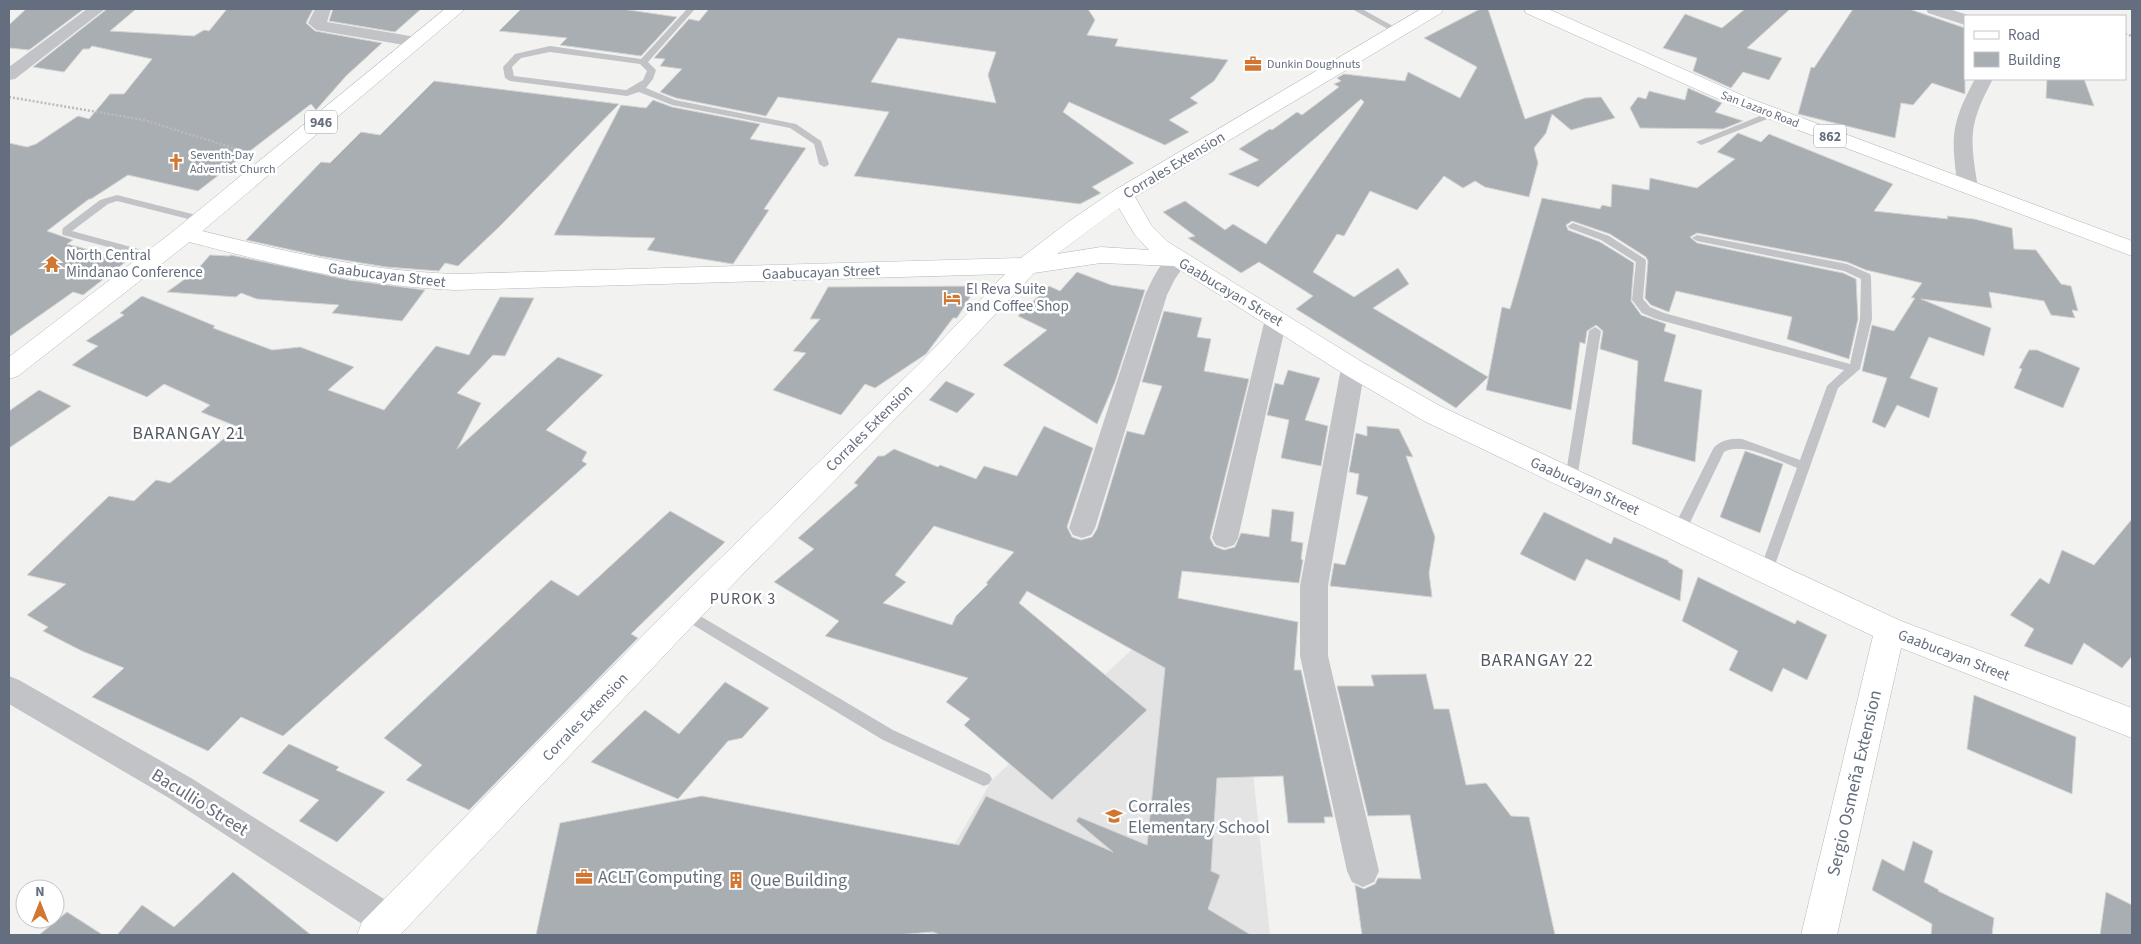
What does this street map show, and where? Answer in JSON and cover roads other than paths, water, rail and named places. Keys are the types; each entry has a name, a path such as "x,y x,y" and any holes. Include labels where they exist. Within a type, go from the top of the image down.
{"main road":[{"name":"946","path":"9,370 195,227 456,9"},
{"name":"Corrales Extension","path":"381,928 685,613 930,368 1026,266 1076,227 1123,195 1434,9"},
{"name":"San Lazaro Road","path":"1533,9 1702,86 2132,249"},
{"path":"1123,195 1136,221 1145,232 1152,240 1178,259"},
{"name":"Gaabucayan Street","path":"195,227 330,270 424,283 460,284 494,280 1026,266 1101,255 1178,259 1353,368 1433,414 1890,630 2132,723"},
{"name":"Sergio Osmeña Extension","path":"1819,935 1890,630"}],"street":[{"path":"9,75 97,9"},
{"path":"323,9 317,23 322,26 416,42"},
{"path":"1934,9 1964,20"},
{"path":"1968,188 1962,142 1964,126 1975,95 1983,80"},
{"path":"1082,528 1156,295 1165,276 1178,259"},
{"path":"1225,538 1276,319"},
{"path":"1353,368 1314,586 1314,656 1364,871"},
{"name":"Bacullio Street","path":"9,689 180,788 381,928"}],"lane":[{"path":"643,62 691,9"},
{"path":"1356,9 1398,31"},
{"path":"550,49 643,62 652,70 651,77 641,89 627,93 510,78 507,67 518,56 550,49"},
{"path":"641,89 672,102 793,126 818,143 824,164"},
{"path":"1701,142 1772,114"},
{"path":"157,257 68,232 67,230 104,202 117,198 195,227"},
{"path":"1573,226 1605,238 1641,262 1637,300 1646,310 1660,316 1854,369"},
{"path":"1697,238 1847,268 1866,277 1866,319 1854,369 1833,386 1766,572"},
{"path":"1571,479 1595,331"},
{"path":"1680,531 1719,449 1727,444 1737,442 1746,444 1804,466"},
{"path":"685,613 888,735 984,779"}],"place":[{"name":"Dunkin Doughnuts","path":"1253,64"},
{"name":"Seventh-Day Adventist Church","path":"176,162"},
{"name":"North Central Mindanao Conference","path":"52,264"},
{"name":"El Reva Suite and Coffee Shop","path":"952,298"},
{"name":"Corrales Elementary School","path":"1114,816"},
{"name":"ACLT Computing","path":"584,877"},
{"name":"Que Building","path":"736,880"}],"district":[{"name":"BARANGAY 21","path":"189,433"},
{"name":"PUROK 3","path":"743,598"},
{"name":"BARANGAY 22","path":"1537,660"}]}
